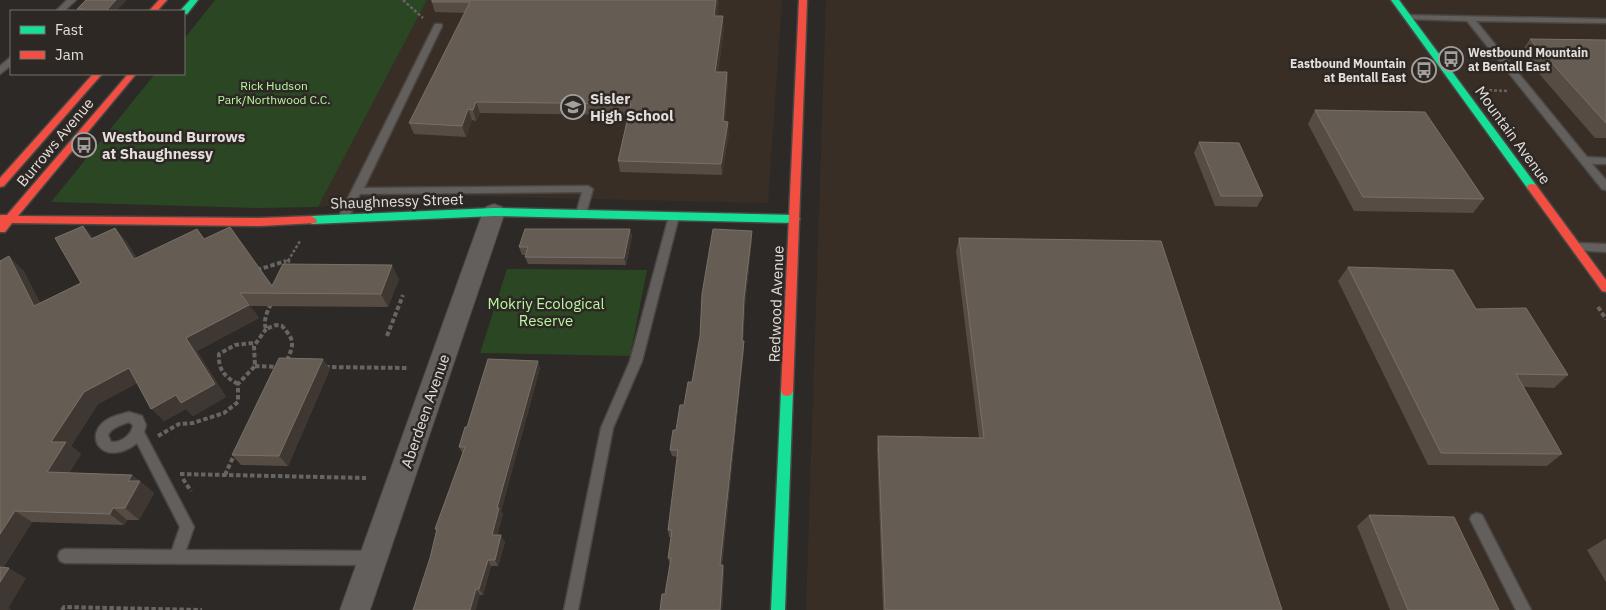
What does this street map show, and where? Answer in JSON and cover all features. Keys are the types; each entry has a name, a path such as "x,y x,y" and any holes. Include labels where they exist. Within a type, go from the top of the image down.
{"street":[{"path":"154,10 163,0"},
{"path":"185,11 194,0"},
{"name":"Redwood Avenue","path":"778,610 803,0"},
{"name":"Mountain Avenue","path":"1396,0 1606,288"},
{"name":"Burrows Avenue","path":"0,184 97,75"},
{"name":"Burrows Avenue","path":"0,230 4,220 131,75"},
{"name":"Shaughnessy Street","path":"4,220 260,222 494,212 795,219"},
{"name":"Aberdeen Avenue","path":"355,610 494,212"}],"lane":[{"path":"61,10 72,0"},
{"path":"1408,17 1606,21"},
{"path":"1468,18 1606,187"},
{"path":"343,218 438,26"},
{"path":"0,71 10,61"},
{"path":"1584,160 1606,160"},
{"path":"357,191 588,189 581,214"},
{"path":"570,610 607,428 636,361 674,216"},
{"path":"1577,247 1606,248"},
{"path":"138,433 187,527 177,556"},
{"path":"1477,519 1524,610"},
{"path":"65,556 373,558"}],"path":[{"path":"403,0 423,18"},
{"path":"1459,87 1528,91"},
{"path":"284,275 284,265 300,241"},
{"path":"251,273 287,261"},
{"path":"387,336 402,295"},
{"path":"266,329 264,326 266,314 274,298"},
{"path":"161,444 156,437 179,424 210,418 224,413 238,402 238,384 255,366 284,367 293,346 292,338 282,326 276,325 266,329 254,343 252,352 255,366"},
{"path":"238,384 225,377 218,366 219,354 235,345 254,343"},
{"path":"274,375 278,366"},
{"path":"322,367 407,368"},
{"path":"225,475 237,450"},
{"path":"175,467 191,491"},
{"path":"180,474 366,478"},
{"path":"62,610 64,607 202,610"}],"shaded area":[{"name":"Sisler High School","path":"427,0 782,0 768,203 460,196 318,207"},
{"path":"826,0 1606,0 1606,610 806,610"}],"green space":[{"name":"Rick Hudson Park/Northwood C.C.","path":"215,0 427,0 318,207 257,208 51,202 154,75 185,75 185,38"},
{"name":"Mokriy Ecological Reserve","path":"507,269 647,270 630,356 480,353"}],"building":[{"path":"86,0 116,0 107,10 77,9"},
{"path":"432,0 716,0 714,16 723,16 715,72 727,72 723,121 728,122 721,164 618,161 631,104 476,102 473,110 468,109 462,126 409,123 470,2 432,2"},
{"path":"1530,39 1606,40 1606,123"},
{"path":"1315,110 1425,112 1484,199 1363,197"},
{"path":"1199,142 1239,143 1263,196 1221,196"},
{"path":"83,226 91,239 115,228 134,259 197,229 204,239 230,227 272,286 283,264 392,265 381,294 240,293 249,305 186,338 215,384 181,403 176,395 151,409 129,368 84,392 51,442 66,442 47,472 132,475 128,481 140,481 125,508 113,508 110,514 15,511 0,534 0,261 9,256 34,306 81,283 55,238"},
{"path":"525,229 630,229 624,258 525,257 528,247 519,247"},
{"path":"713,229 752,231 744,298 742,341 744,341 720,565 723,565 720,610 660,610 662,594 665,594 671,558 668,558 672,530 668,530 678,450 670,450 673,430 676,430 680,405 684,405 688,382 692,382 700,336 702,294"},
{"path":"959,238 1161,241 1282,610 885,610 878,436 984,438"},
{"path":"1348,267 1453,270 1476,309 1526,308 1568,375 1516,374 1562,454 1441,453"},
{"path":"279,358 323,359 279,456 232,455"},
{"path":"488,359 538,361 497,508 499,508 492,535 501,535 495,560 488,560 470,610 413,610 430,558 437,529 435,529 465,447 459,447"},
{"path":"1369,515 1454,517 1499,610 1408,610"},
{"path":"0,567 9,568 0,582"}],"traffic: fast":[{"path":"185,11 194,0"},
{"path":"1395,0 1532,187"},
{"path":"312,220 494,212 795,219"},
{"path":"778,610 787,391"}],"traffic: jam":[{"path":"154,10 163,0"},
{"path":"787,391 803,0"},
{"path":"0,184 97,75"},
{"path":"1,229 131,75"},
{"path":"1532,187 1606,288"},
{"path":"0,219 260,222 312,220"}],"place":[{"name":"Westbound Mountain at Bentall East","path":"1451,59"},
{"name":"Eastbound Mountain at Bentall East","path":"1424,70"},
{"name":"Sisler High School","path":"573,107"},
{"name":"Westbound Burrows at Shaughnessy","path":"84,145"}]}
